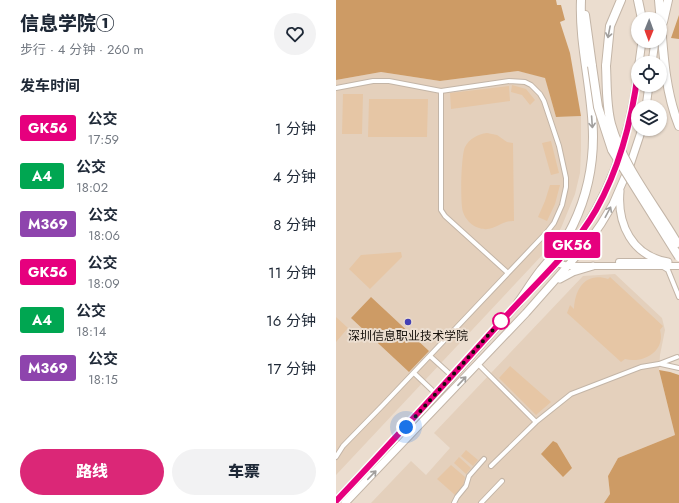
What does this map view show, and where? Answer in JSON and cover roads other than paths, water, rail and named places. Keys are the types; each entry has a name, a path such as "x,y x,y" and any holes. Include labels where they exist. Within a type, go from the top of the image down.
{"highway":[{"path":"582,0 598,107 612,150 679,257"},
{"path":"518,303 540,271 560,248 568,235 581,206 588,181 592,153 593,125 582,38 582,0"},
{"path":"621,0 610,26 606,66 611,122 626,160 678,245"},
{"path":"638,0 641,12"},
{"path":"658,12 659,0"},
{"path":"659,0 660,12"},
{"path":"666,12 668,0"},
{"path":"664,48 668,90 679,126"}],"main road":[{"path":"336,501 574,243 590,220 615,169 630,122 635,92"},
{"path":"345,503 550,287 587,244 602,224 635,153 640,136"},
{"path":"622,183 620,212 629,239 646,255 665,264"},
{"path":"550,287 573,272 593,266"}],"street":[{"path":"336,88 366,81 381,80 441,91 500,82 518,81 531,85 540,94 544,101 563,158 566,178 564,197 559,214 547,232 343,446 336,457"},
{"path":"441,91 442,210 445,216 508,273"},
{"path":"570,264 593,266 665,264 679,262"},
{"path":"556,264 665,264 679,266"},
{"path":"665,264 679,297"},
{"path":"659,364 678,355"},
{"path":"678,355 676,362 679,368"},
{"path":"430,356 452,376"},
{"path":"478,364 536,422"},
{"path":"491,466 536,422 571,394 641,367 659,364 679,368"},
{"path":"414,373 436,394"},
{"path":"454,503 466,486 469,476 484,459"},
{"path":"481,503 502,481"}],"place":[{"name":"深圳信息职业技术学院","path":"408,322"}]}
